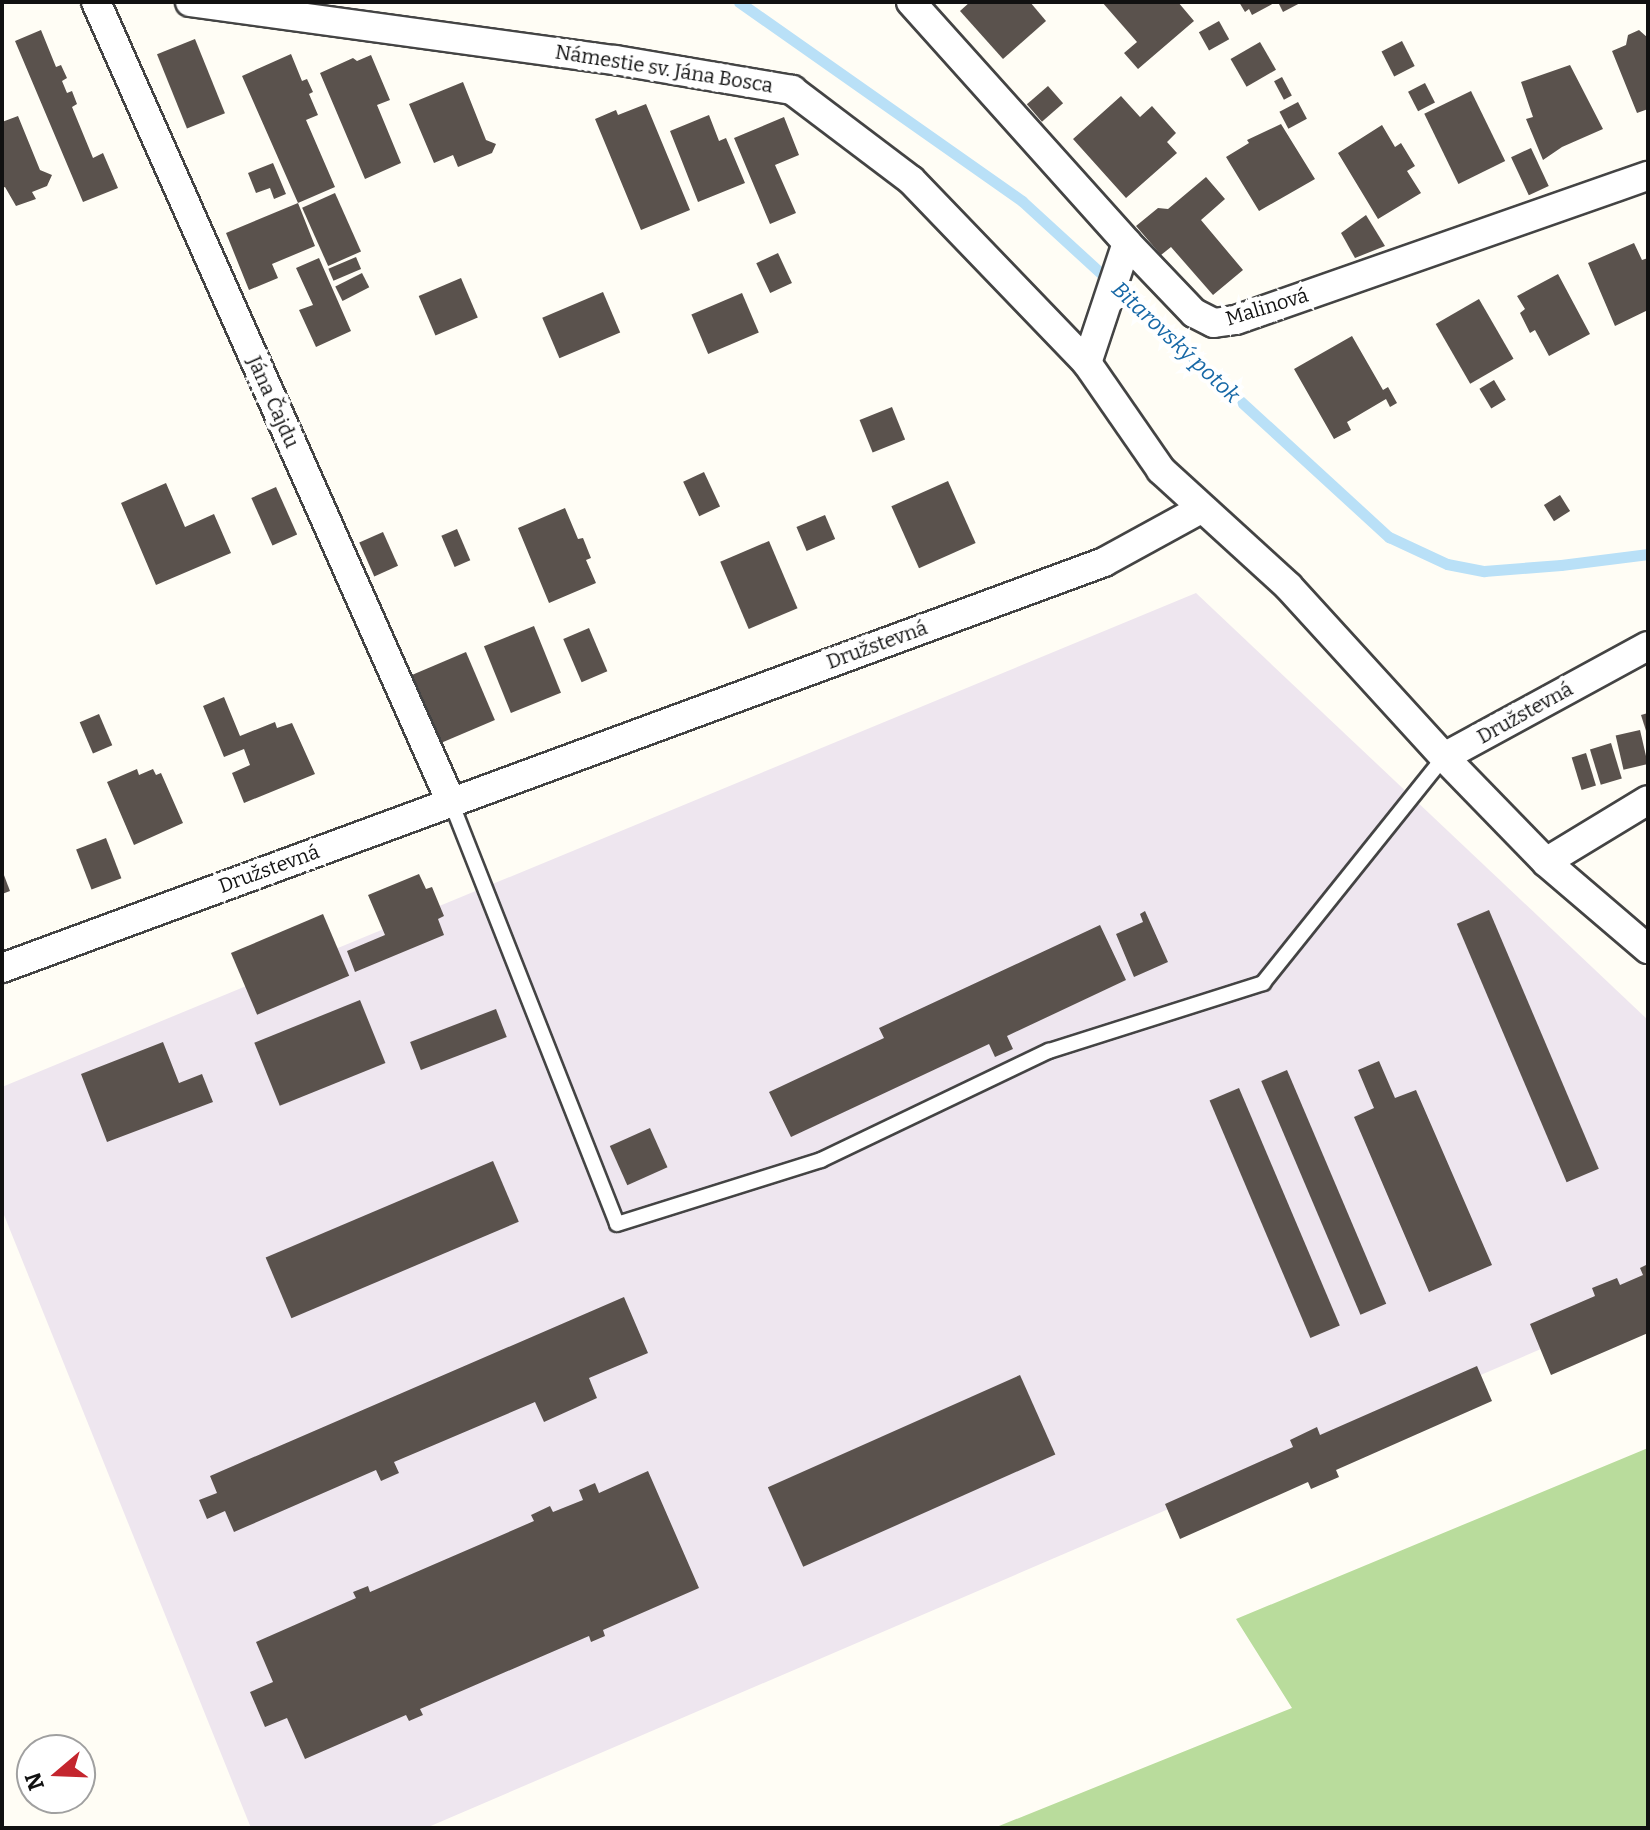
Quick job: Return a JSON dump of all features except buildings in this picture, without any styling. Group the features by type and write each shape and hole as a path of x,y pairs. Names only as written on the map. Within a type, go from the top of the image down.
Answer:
{"street":[{"name":"Jána Čajdu","path":"96,2 451,802"},
{"name":"Námestie sv. Jána Bosca","path":"190,2 601,58 792,90 911,180 1091,351 1161,470 1201,509"},
{"name":"Malinová","path":"911,2 1127,243 1194,313 1214,323 1236,320 1648,176"},
{"path":"1091,351 1127,243"},
{"name":"Družstevná","path":"2,968 1104,562 1201,509"},
{"path":"1201,509 1288,586 1444,757 1546,862 1648,949"},
{"name":"Družstevná","path":"1444,757 1648,646"},
{"path":"1546,862 1648,800"}],"lane":[{"path":"451,802 617,1224 821,1160 1049,1051 1263,983 1444,757"}],"shaded area":[{"path":"1196,593 1648,1020 1648,1303 426,1828 251,1828 2,1210 2,1087"}],"green space":[{"path":"1648,1448 1648,1828 994,1828 1292,1708 1236,1619"}],"waterway":[{"name":"Bitarovský potok","path":"739,2 1022,201 1389,537 1447,564 1484,571 1648,554"}]}
